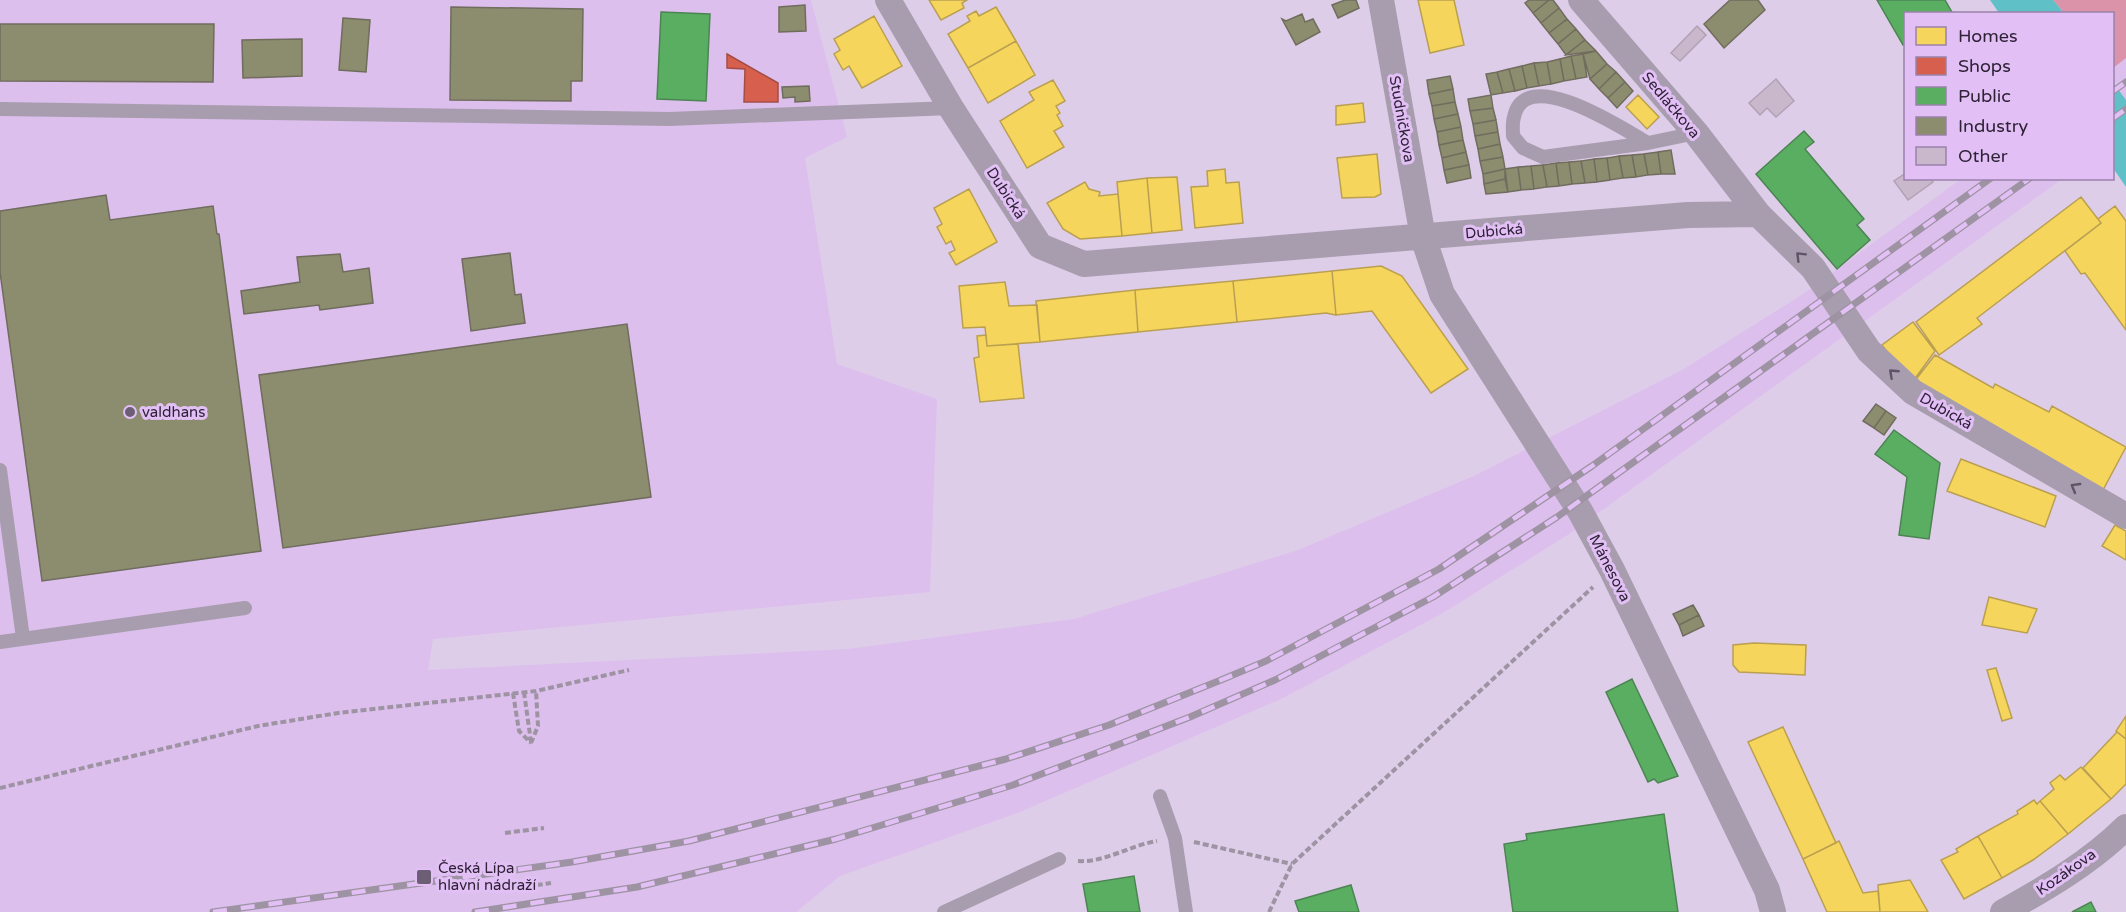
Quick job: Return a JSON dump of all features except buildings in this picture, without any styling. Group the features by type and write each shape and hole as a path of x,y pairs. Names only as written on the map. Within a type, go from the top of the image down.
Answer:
{"street":[{"name":"Dubická","path":"888,0 951,108 1040,246 1084,264 1688,215 1758,214 1813,268 1869,351 1913,392 2126,516"},
{"name":"Studničkova","path":"1381,0 1423,237"},
{"name":"Sedláčkova","path":"1581,0 1696,133 1758,214"},
{"name":"Mánesova","path":"1423,237 1442,294 1580,511 1612,570 1767,890 1773,912"},
{"name":"Kozákova","path":"2003,912 2045,889 2114,839 2126,827"}],"lane":[{"path":"1648,143 1581,106 1558,97 1538,97 1523,102 1514,115 1513,136 1523,148 1543,156 1648,143 1696,133"},
{"path":"0,109 669,119 951,108"},
{"path":"0,470 23,638"},
{"path":"0,642 245,608"},
{"path":"1160,796 1175,838 1186,912"},
{"path":"944,912 1059,859"}],"path":[{"path":"1269,912 1292,864 1612,570"},
{"path":"0,788 258,726 338,713 536,691 629,670"},
{"path":"531,743 537,726 536,691"},
{"path":"524,692 531,743"},
{"path":"513,693 519,730 531,743"},
{"path":"505,833 544,828"},
{"path":"1059,859 1089,862 1142,843 1175,838 1292,864"},
{"path":"510,889 552,883"}],"shaded area":[{"path":"0,0 811,0 847,137 805,158 837,364 937,399 930,592 433,639 428,670 848,649 1074,619 1298,550 1476,475 1682,370 1803,294 1960,180 2061,180 1569,534 1443,613 1283,698 1020,812 840,876 796,912 0,912"},
{"path":"1990,0 2053,0 2063,12 1998,12"},
{"path":"2053,0 2126,0 2126,58 2114,67 2114,12 2063,12"},
{"path":"2126,58 2126,132 2114,141 2114,67"},
{"path":"2114,84 2126,100 2126,187 2114,169"}],"railway":[{"path":"2114,91 2126,82"},
{"path":"2114,118 2126,109"},
{"path":"213,912 572,862 689,841 1006,759 1109,725 1221,680 1266,661 1439,569 1592,466 1988,180"},
{"path":"475,912 637,887 836,839 1013,785 1190,717 1275,680 1433,597 1557,517 2027,180"}],"place":[{"name":"valdhans","path":"130,412"},
{"name":"Česká Lípa hlavní nádraží","path":"424,877"}]}
